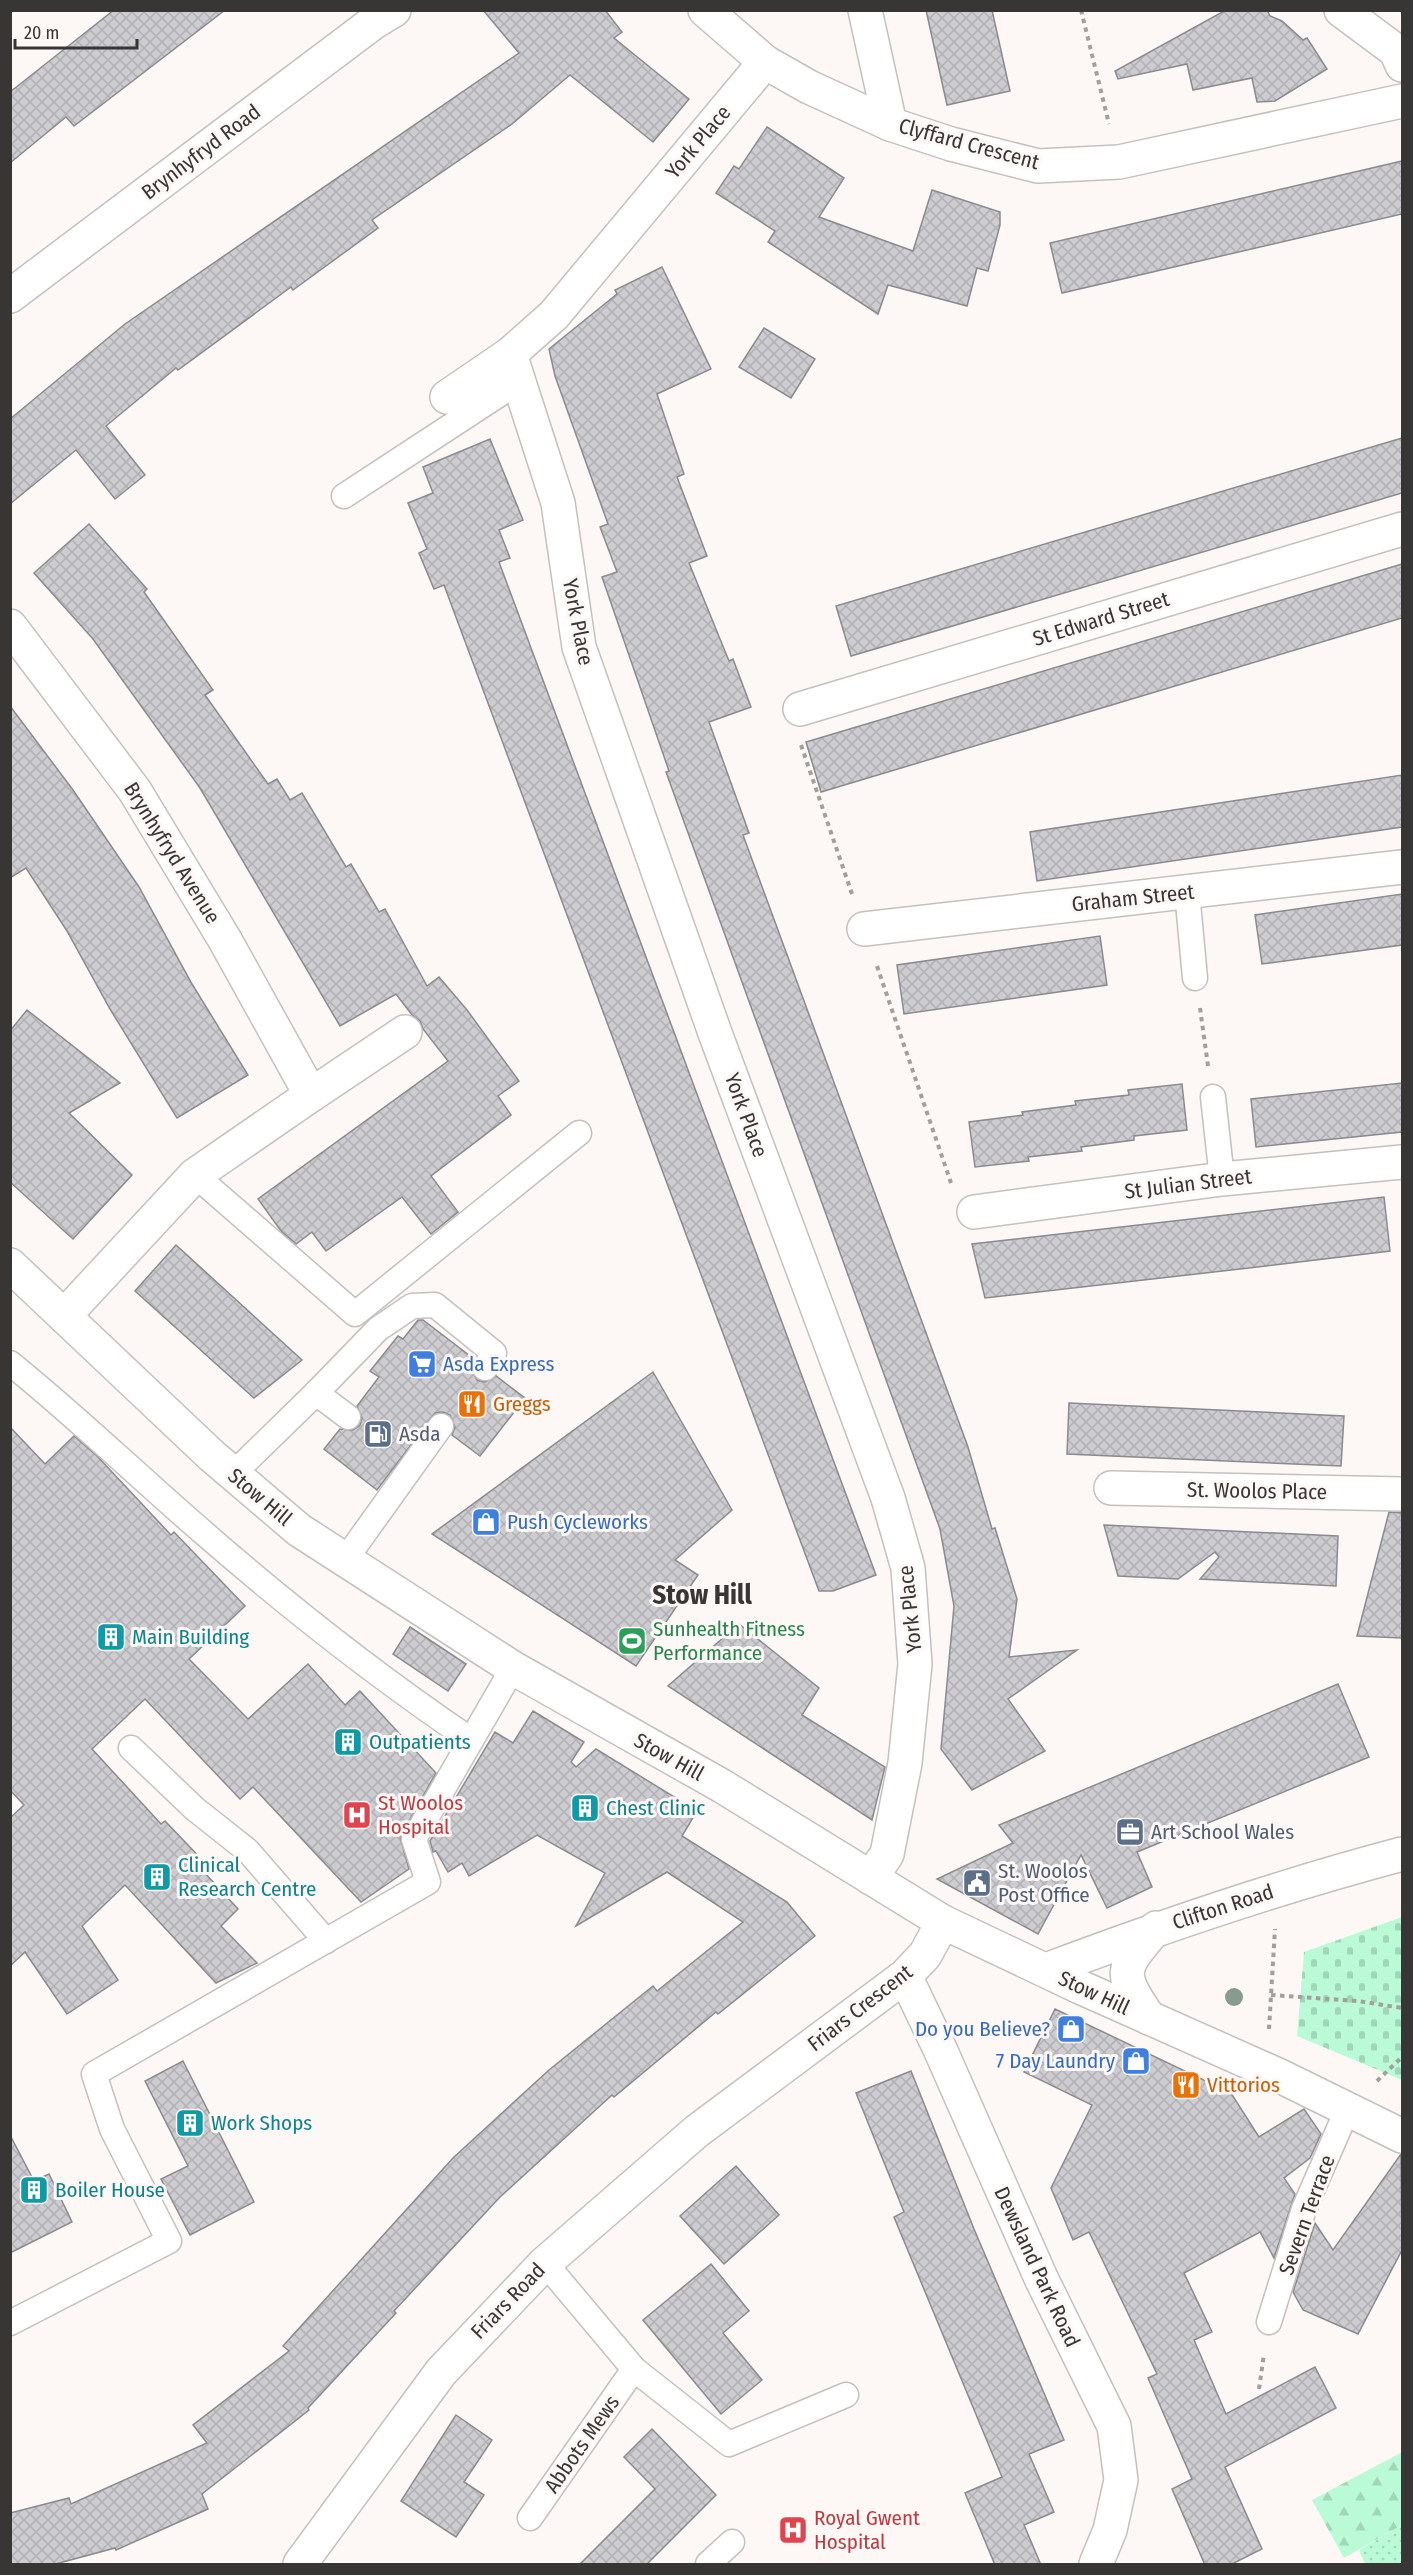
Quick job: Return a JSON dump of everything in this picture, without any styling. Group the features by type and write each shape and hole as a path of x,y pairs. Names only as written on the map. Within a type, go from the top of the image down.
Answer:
{"street":[{"name":"Brynhyfryd Road","path":"10,296 374,22 394,10"},
{"name":"Clyffard Crescent","path":"705,10 765,62 809,87 890,124 951,144 1038,166 1119,162 1402,101"},
{"path":"865,10 890,124"},
{"path":"1341,10 1396,51 1402,65"},
{"name":"York Place","path":"447,397 514,368 563,304 765,62"},
{"name":"York Place","path":"514,368 558,502 579,647 715,1033 888,1498 908,1568 915,1664 905,1763 887,1854 871,1878"},
{"name":"St Edward Street","path":"800,709 1402,529"},
{"name":"Brynhyfryd Avenue","path":"10,626 135,791 225,940 311,1095"},
{"name":"Graham Street","path":"864,929 1402,867"},
{"path":"64,1316 195,1175 405,1032"},
{"name":"St Julian Street","path":"974,1212 1222,1179 1402,1162"},
{"name":"Stow Hill","path":"10,1264 233,1474 299,1530 513,1668 722,1786 943,1922 1348,2108 1402,2136"},
{"name":"St. Woolos Place","path":"1111,1488 1402,1494"},
{"name":"Clifton Road","path":"1046,1970 1156,1928 1278,1889 1402,1854"},
{"name":"Friars Crescent","path":"763,2082 905,1976 925,1955 943,1922"},
{"path":"1149,2018 1129,1989 1127,1970 1135,1953 1156,1928"},
{"name":"Dewsland Park Road","path":"905,1976 940,2049 1036,2268 1114,2426 1121,2480 1110,2530 1096,2565"},
{"name":"Friars Road","path":"300,2565 441,2372 544,2262 697,2132 763,2082"}],"lane":[{"path":"344,496 514,368"},
{"path":"1186,892 1195,978"},
{"path":"1213,1096 1222,1179"},
{"path":"195,1175 355,1314 579,1132"},
{"path":"233,1474 378,1329 412,1306 435,1305 494,1353 485,1368"},
{"path":"10,1363 305,1619 413,1700 471,1740"},
{"path":"316,1393 348,1417"},
{"path":"345,1560 409,1460 441,1426"},
{"path":"10,2323 169,2241 112,2129 94,2074 428,1882 414,1839 513,1668"},
{"path":"131,1748 195,1809 248,1851 326,1941"},
{"name":"Severn Terrace","path":"1269,2322 1304,2208 1348,2108"},
{"path":"544,2262 634,2369 729,2444 846,2395"},
{"name":"Abbots Mews","path":"530,2518 634,2369"},
{"path":"708,2565 732,2542"}],"path":[{"path":"1082,10 1119,162"},
{"path":"1195,978 1213,1096"},
{"path":"1267,2071 1278,1889"},
{"path":"1271,1995 1318,1997 1401,2006"},
{"path":"1387,2072 1402,2057"}],"green space":[{"path":"1402,1917 1402,2080 1297,2036 1304,1952"},
{"path":"1402,2452 1402,2525 1344,2558 1312,2500"},
{"path":"1402,2525 1402,2564 1365,2564 1359,2550"}],"building":[{"path":"114,10 225,10 74,126 66,117 10,163 10,92"},
{"path":"483,10 605,10 622,32 614,38 689,99 653,142 570,75 512,124 372,220 378,228 293,290 291,287 178,370 176,368 106,426 145,475 115,499 76,450 10,504 10,419 125,324 519,53"},
{"path":"926,10 992,10 1010,91 947,105"},
{"path":"1226,10 1267,10 1270,16 1282,21 1303,40 1307,38 1327,69 1275,101 1257,102 1252,78 1193,90 1187,64 1118,79 1115,71"},
{"path":"767,127 844,178 819,217 913,251 932,190 1000,212 1000,225 988,271 977,268 967,306 888,285 878,314 768,242 775,231 716,193 734,166 739,169"},
{"path":"1402,161 1402,214 1062,293 1050,243"},
{"path":"662,267 711,369 657,394 684,474 677,477 707,556 689,563 729,661 733,659 751,707 709,722 749,833 743,835 968,1447 992,1529 995,1528 1017,1599 1009,1657 1077,1650 1008,1699 1045,1751 972,1790 941,1749 954,1606 940,1529 666,772 669,771 602,577 617,572 600,527 608,524 555,376 549,349 617,294 615,290"},
{"path":"764,328 815,359 791,398 739,367"},
{"path":"1402,438 1402,493 851,656 836,606"},
{"path":"490,439 523,520 499,530 510,558 499,562 876,1575 833,1591 819,1591 444,585 434,589 419,553 427,549 408,503 433,493 423,467"},
{"path":"89,524 147,589 144,592 213,690 205,695 268,784 277,779 290,800 302,793 346,867 351,864 379,912 385,909 427,986 439,977 467,1010 519,1081 498,1096 511,1115 431,1176 458,1212 431,1234 402,1197 326,1251 312,1232 296,1244 281,1231 258,1199 448,1061 423,1029 420,1021 412,1015 396,994 340,1026 200,788 93,639 34,573"},
{"path":"1402,564 1402,618 821,792 806,742"},
{"path":"10,706 73,790 139,887 192,984 248,1075 177,1118 110,1009 67,931 26,868 10,878"},
{"path":"1402,775 1402,827 1037,881 1030,832"},
{"path":"1402,894 1402,945 1262,964 1255,915"},
{"path":"1100,936 1107,985 904,1014 897,965"},
{"path":"27,1010 120,1083 69,1113 132,1175 73,1239 10,1182 10,1031"},
{"path":"1402,1083 1402,1132 1256,1147 1251,1099"},
{"path":"1182,1084 1187,1130 1134,1136 1134,1140 1081,1147 1082,1151 1028,1157 1029,1161 975,1167 969,1122 1076,1105 1075,1101 1129,1095 1128,1090"},
{"path":"1384,1197 1390,1251 1249,1268 985,1298 972,1244"},
{"path":"176,1245 302,1360 254,1398 135,1291"},
{"path":"418,1320 423,1320 474,1359 471,1368 477,1380 485,1382 496,1376 525,1398 480,1456 452,1435 455,1427 450,1415 443,1412 435,1413 377,1490 324,1449 340,1429 353,1430 360,1425 362,1418 357,1406 379,1377 370,1371 398,1336 403,1339"},
{"path":"653,1372 732,1510 675,1560 698,1575 636,1666 432,1534"},
{"path":"1069,1403 1344,1416 1341,1466 1067,1454"},
{"path":"10,1427 45,1464 74,1436 97,1456 171,1535 174,1532 245,1606 189,1659 248,1719 308,1664 345,1705 360,1691 436,1773 400,1837 409,1869 361,1902 253,1787 240,1799 145,1699 92,1749 161,1824 165,1821 208,1866 203,1871 238,1909 221,1926 257,1963 216,1983 125,1885 82,1926 118,1980 67,2014 25,1952 10,1966 10,1818 24,1805 10,1790"},
{"path":"1389,1512 1402,1513 1402,1638 1357,1636"},
{"path":"1104,1525 1338,1536 1336,1586 1200,1579 1219,1557 1215,1552 1178,1579 1118,1576"},
{"path":"739,1624 819,1688 802,1715 885,1767 872,1820 668,1686"},
{"path":"410,1627 466,1664 448,1691 393,1654"},
{"path":"1338,1684 1369,1757 1137,1852 1152,1887 1107,1908 1081,1855 1038,1934 937,1879 1013,1843 999,1825"},
{"path":"533,1711 584,1742 571,1762 576,1767 596,1749 697,1811 682,1836 787,1902 815,1936 718,2014 716,2012 614,2097 612,2095 500,2197 394,2311 396,2313 308,2408 309,2410 202,2494 208,2509 116,2550 115,2548 52,2565 10,2565 10,2513 69,2498 71,2504 207,2443 193,2425 289,2351 283,2346 453,2158 549,2070 653,1986 657,1991 743,1922 667,1872 576,1926 605,1873 537,1835 469,1876 462,1863 448,1872 436,1851 433,1852 430,1841 495,1732 513,1743"},
{"path":"1055,2009 1231,2093 1259,2137 1304,2109 1321,2134 1310,2158 1284,2178 1295,2194 1274,2258 1260,2232 1184,2273 1212,2332 1194,2340 1226,2414 1315,2367 1336,2408 1225,2467 1262,2549 1230,2565 1205,2565 1172,2489 1192,2479 1148,2378 1157,2374 1089,2232 1073,2240 1051,2188 1092,2105 1024,2072"},
{"name":"Work Shops","path":"183,2061 254,2202 190,2235 161,2179 188,2166 145,2081"},
{"path":"911,2071 974,2229 1064,2440 1029,2454 1054,2512 1024,2525 1041,2565 995,2565 965,2493 1002,2477 894,2217 904,2212 856,2093"},
{"name":"Boiler House","path":"10,2135 34,2181 49,2174 72,2222 10,2253"},
{"path":"1401,2154 1402,2250 1358,2334 1303,2310 1293,2292 1315,2223 1333,2250"},
{"path":"736,2166 779,2215 724,2264 680,2216"},
{"path":"711,2264 749,2311 723,2333 762,2380 721,2414 643,2320"},
{"path":"456,2415 492,2440 464,2482 484,2495 456,2537 401,2501"},
{"path":"652,2429 716,2495 646,2565 579,2565 655,2489 624,2457"}],"place":[{"name":"Asda Express","path":"422,1364"},
{"name":"Greggs","path":"472,1404"},
{"name":"Asda","path":"378,1434"},
{"name":"Push Cycleworks","path":"486,1522"},
{"name":"Main Building","path":"111,1637"},
{"name":"Sunhealth Fitness Performance","path":"632,1641"},
{"name":"Outpatients","path":"348,1742"},
{"name":"Chest Clinic","path":"585,1808"},
{"name":"St Woolos Hospital","path":"357,1815"},
{"name":"Art School Wales","path":"1130,1832"},
{"name":"Clinical Research Centre","path":"157,1877"},
{"name":"St. Woolos Post Office","path":"977,1883"},
{"name":"Do you Believe?","path":"1071,2029"},
{"name":"7 Day Laundry","path":"1136,2061"},
{"name":"Vittorios","path":"1186,2085"},
{"name":"Work Shops","path":"190,2123"},
{"name":"Boiler House","path":"34,2190"},
{"name":"Royal Gwent Hospital","path":"793,2530"}],"district":[{"name":"Stow Hill","path":"702,1595"}]}
